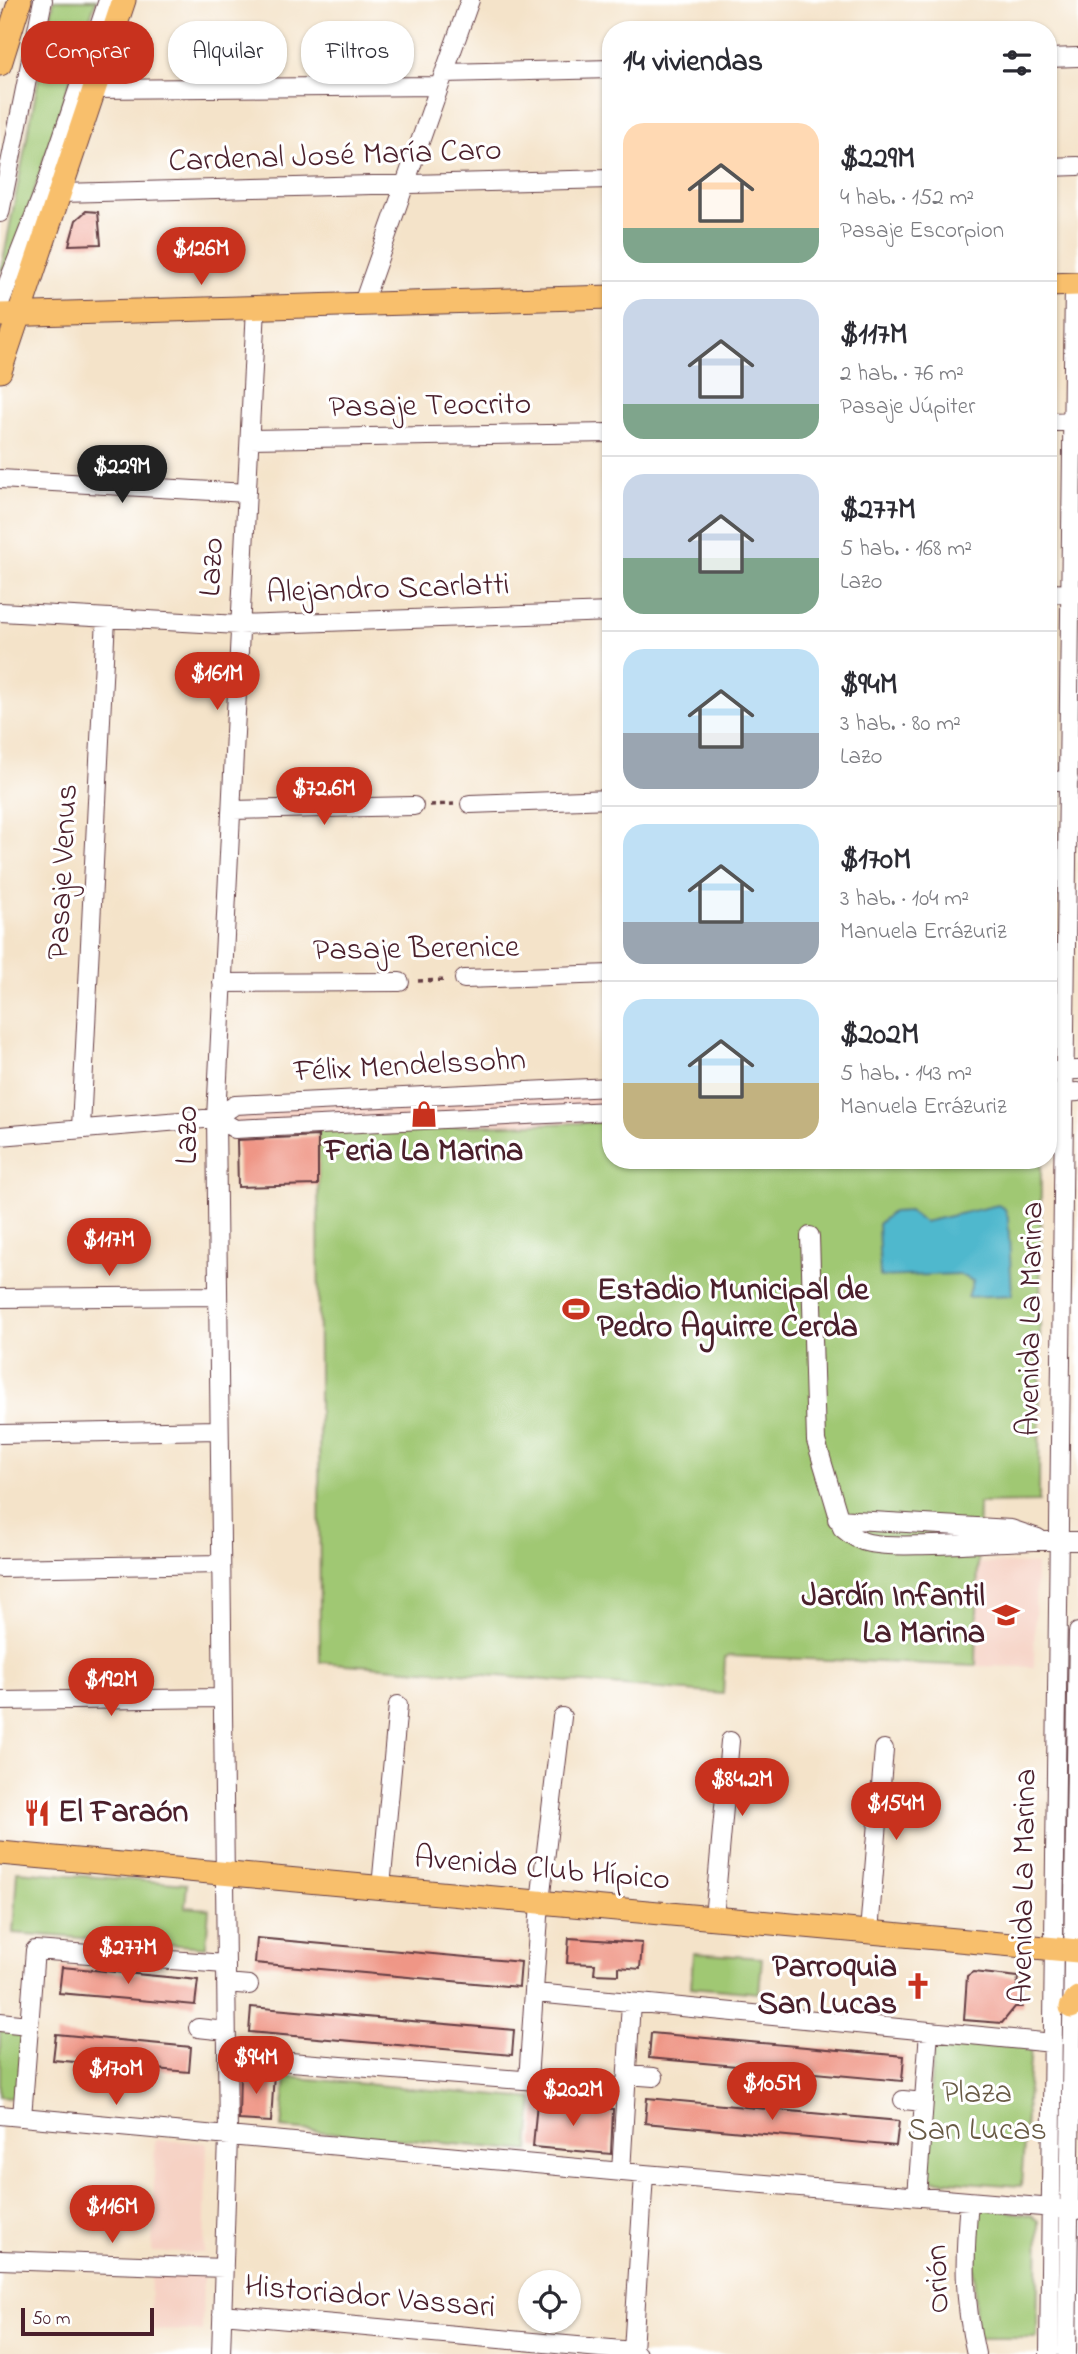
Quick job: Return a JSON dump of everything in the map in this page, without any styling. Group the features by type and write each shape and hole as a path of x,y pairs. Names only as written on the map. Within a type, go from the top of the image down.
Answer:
{"main road":[{"path":"0,64 20,0"},
{"path":"0,371 6,311 61,193 124,0"},
{"path":"1057,285 1076,284"},
{"path":"6,311 602,297"},
{"name":"Avenida Club Hípico","path":"0,1853 1068,1950"}],"street":[{"path":"0,213 43,0"},
{"path":"6,311 108,0"},
{"path":"363,303 470,0"},
{"path":"1057,58 1078,57"},
{"path":"94,89 442,79 602,70"},
{"path":"1057,167 1078,166"},
{"name":"Cardenal José María Caro","path":"61,193 602,179"},
{"name":"Avenida La Marina","path":"1066,2354 1066,2209 1075,2003 1068,1950 1056,1782 1058,1659 1050,1540 1069,1441 1064,1071 1057,963 1073,881 1069,780 1075,593 1076,284"},
{"name":"Lazo","path":"221,2354 228,2137 216,1118 256,307"},
{"path":"1057,422 1076,421"},
{"name":"Pasaje Teocrito","path":"250,439 602,433"},
{"path":"0,478 247,493"},
{"path":"1057,593 1075,593"},
{"name":"Alejandro Scarlatti","path":"0,612 239,625 602,612"},
{"name":"Pasaje Venus","path":"81,1128 106,618"},
{"path":"1057,781 1069,780"},
{"path":"470,804 602,799"},
{"path":"233,810 414,806"},
{"name":"Pasaje Berenice","path":"464,979 602,974"},
{"name":"Pasaje Berenice","path":"222,983 400,982"},
{"name":"Félix Mendelssohn","path":"0,1136 216,1118 235,1105 602,1087"},
{"name":"Félix Mendelssohn","path":"216,1118 235,1129 602,1111"},
{"path":"810,1236 816,1441 837,1519 851,1536 867,1543 1012,1544 1050,1540 1078,1541"},
{"path":"0,1298 218,1296"},
{"path":"0,1434 219,1430"},
{"path":"837,1519 1011,1529 1050,1540"},
{"path":"0,1568 221,1563"},
{"name":"Avenida La Marina","path":"1049,2354 1066,2209 1053,2043 1068,1950 1078,1632"},
{"path":"1058,1659 1077,1659"},
{"path":"0,1701 222,1698"},
{"path":"381,1887 398,1705"},
{"path":"528,2080 536,1993 540,1902 562,1717"},
{"path":"714,1918 730,1741"},
{"path":"870,1932 884,1749"},
{"path":"1056,1782 1075,1783"},
{"path":"22,2117 35,1950 225,1964"},
{"path":"226,1983 249,1986"},
{"path":"536,1993 1053,2043"},
{"path":"621,2172 631,2002"},
{"path":"0,2022 28,2025"},
{"path":"198,2028 226,2031"},
{"path":"917,2197 929,2031"},
{"path":"227,2057 528,2080 626,2082 654,2077"},
{"path":"902,2100 924,2102"},
{"path":"0,2115 621,2172 1066,2209"},
{"path":"635,2352 644,2174"},
{"name":"Orión","path":"969,2201 965,2238 965,2302 976,2354"},
{"name":"Historiador Vassari","path":"0,2260 224,2268"},
{"name":"Historiador Vassari","path":"222,2314 635,2352"}],"path":[{"path":"414,806 470,804"},
{"name":"Pasaje Berenice","path":"400,982 464,979"}],"shaded area":[{"name":"Feria La Marina","path":"602,1092 602,1121 235,1134 237,1107"},
{"name":"Jardín Infantil La Marina","path":"977,1563 1036,1564 1034,1667 976,1666"},
{"path":"155,2140 207,2143 204,2253 152,2252"},
{"path":"151,2274 203,2276 202,2331 150,2330"}],"green space":[{"path":"54,0 96,0 89,21 50,21"},
{"path":"38,84 69,84 9,269 1,271"},
{"name":"Estadio Municipal de Pedro Aguirre Cerda","path":"602,1122 602,1169 1041,1169 1039,1502 979,1503 976,1666 728,1656 725,1658 723,1694 320,1662 318,1130"},
{"path":"17,1871 187,1884 185,1907 209,1909 206,1947 13,1933"},
{"path":"693,1953 762,1958 759,1993 691,1987"},
{"path":"0,2030 23,2031 19,2098 0,2096"},
{"name":"Plaza San Lucas","path":"934,2039 1031,2046 1021,2186 923,2179"},
{"path":"286,2077 533,2099 529,2151 281,2128"},
{"path":"972,2206 1031,2215 1039,2221 1037,2338 976,2338"}],"water":[{"path":"998,1205 1005,1209 1008,1218 1012,1295 968,1297 973,1281 958,1274 880,1277 878,1224 892,1212 909,1211 924,1222"}],"building":[{"path":"86,211 98,212 101,244 69,245 76,220"},
{"path":"318,1136 318,1185 238,1187 237,1140"},
{"path":"257,1938 521,1962 519,1987 255,1963"},
{"path":"569,1938 642,1943 640,1969 619,1967 619,1975 594,1974 595,1964 567,1963"},
{"path":"62,1967 198,1980 195,2005 59,1993"},
{"path":"973,1972 1018,1977 1017,1987 1024,1988 1022,2007 1015,2007 1002,2023 964,2020 967,1976"},
{"path":"251,2007 514,2030 512,2055 249,2032"},
{"path":"651,2033 904,2056 902,2081 649,2058"},
{"path":"56,2034 191,2047 189,2072 53,2060"},
{"path":"240,2071 274,2073 271,2122 239,2120"},
{"path":"647,2098 899,2121 896,2146 645,2123"},
{"path":"537,2102 613,2109 611,2154 533,2147"}],"place":[{"name":"Feria La Marina","path":"424,1114"},
{"name":"Estadio Municipal de Pedro Aguirre Cerda","path":"576,1309"},
{"name":"Jardín Infantil La Marina","path":"1006,1615"},
{"name":"El Faraón","path":"37,1813"},
{"name":"Parroquia San Lucas","path":"918,1986"}]}
